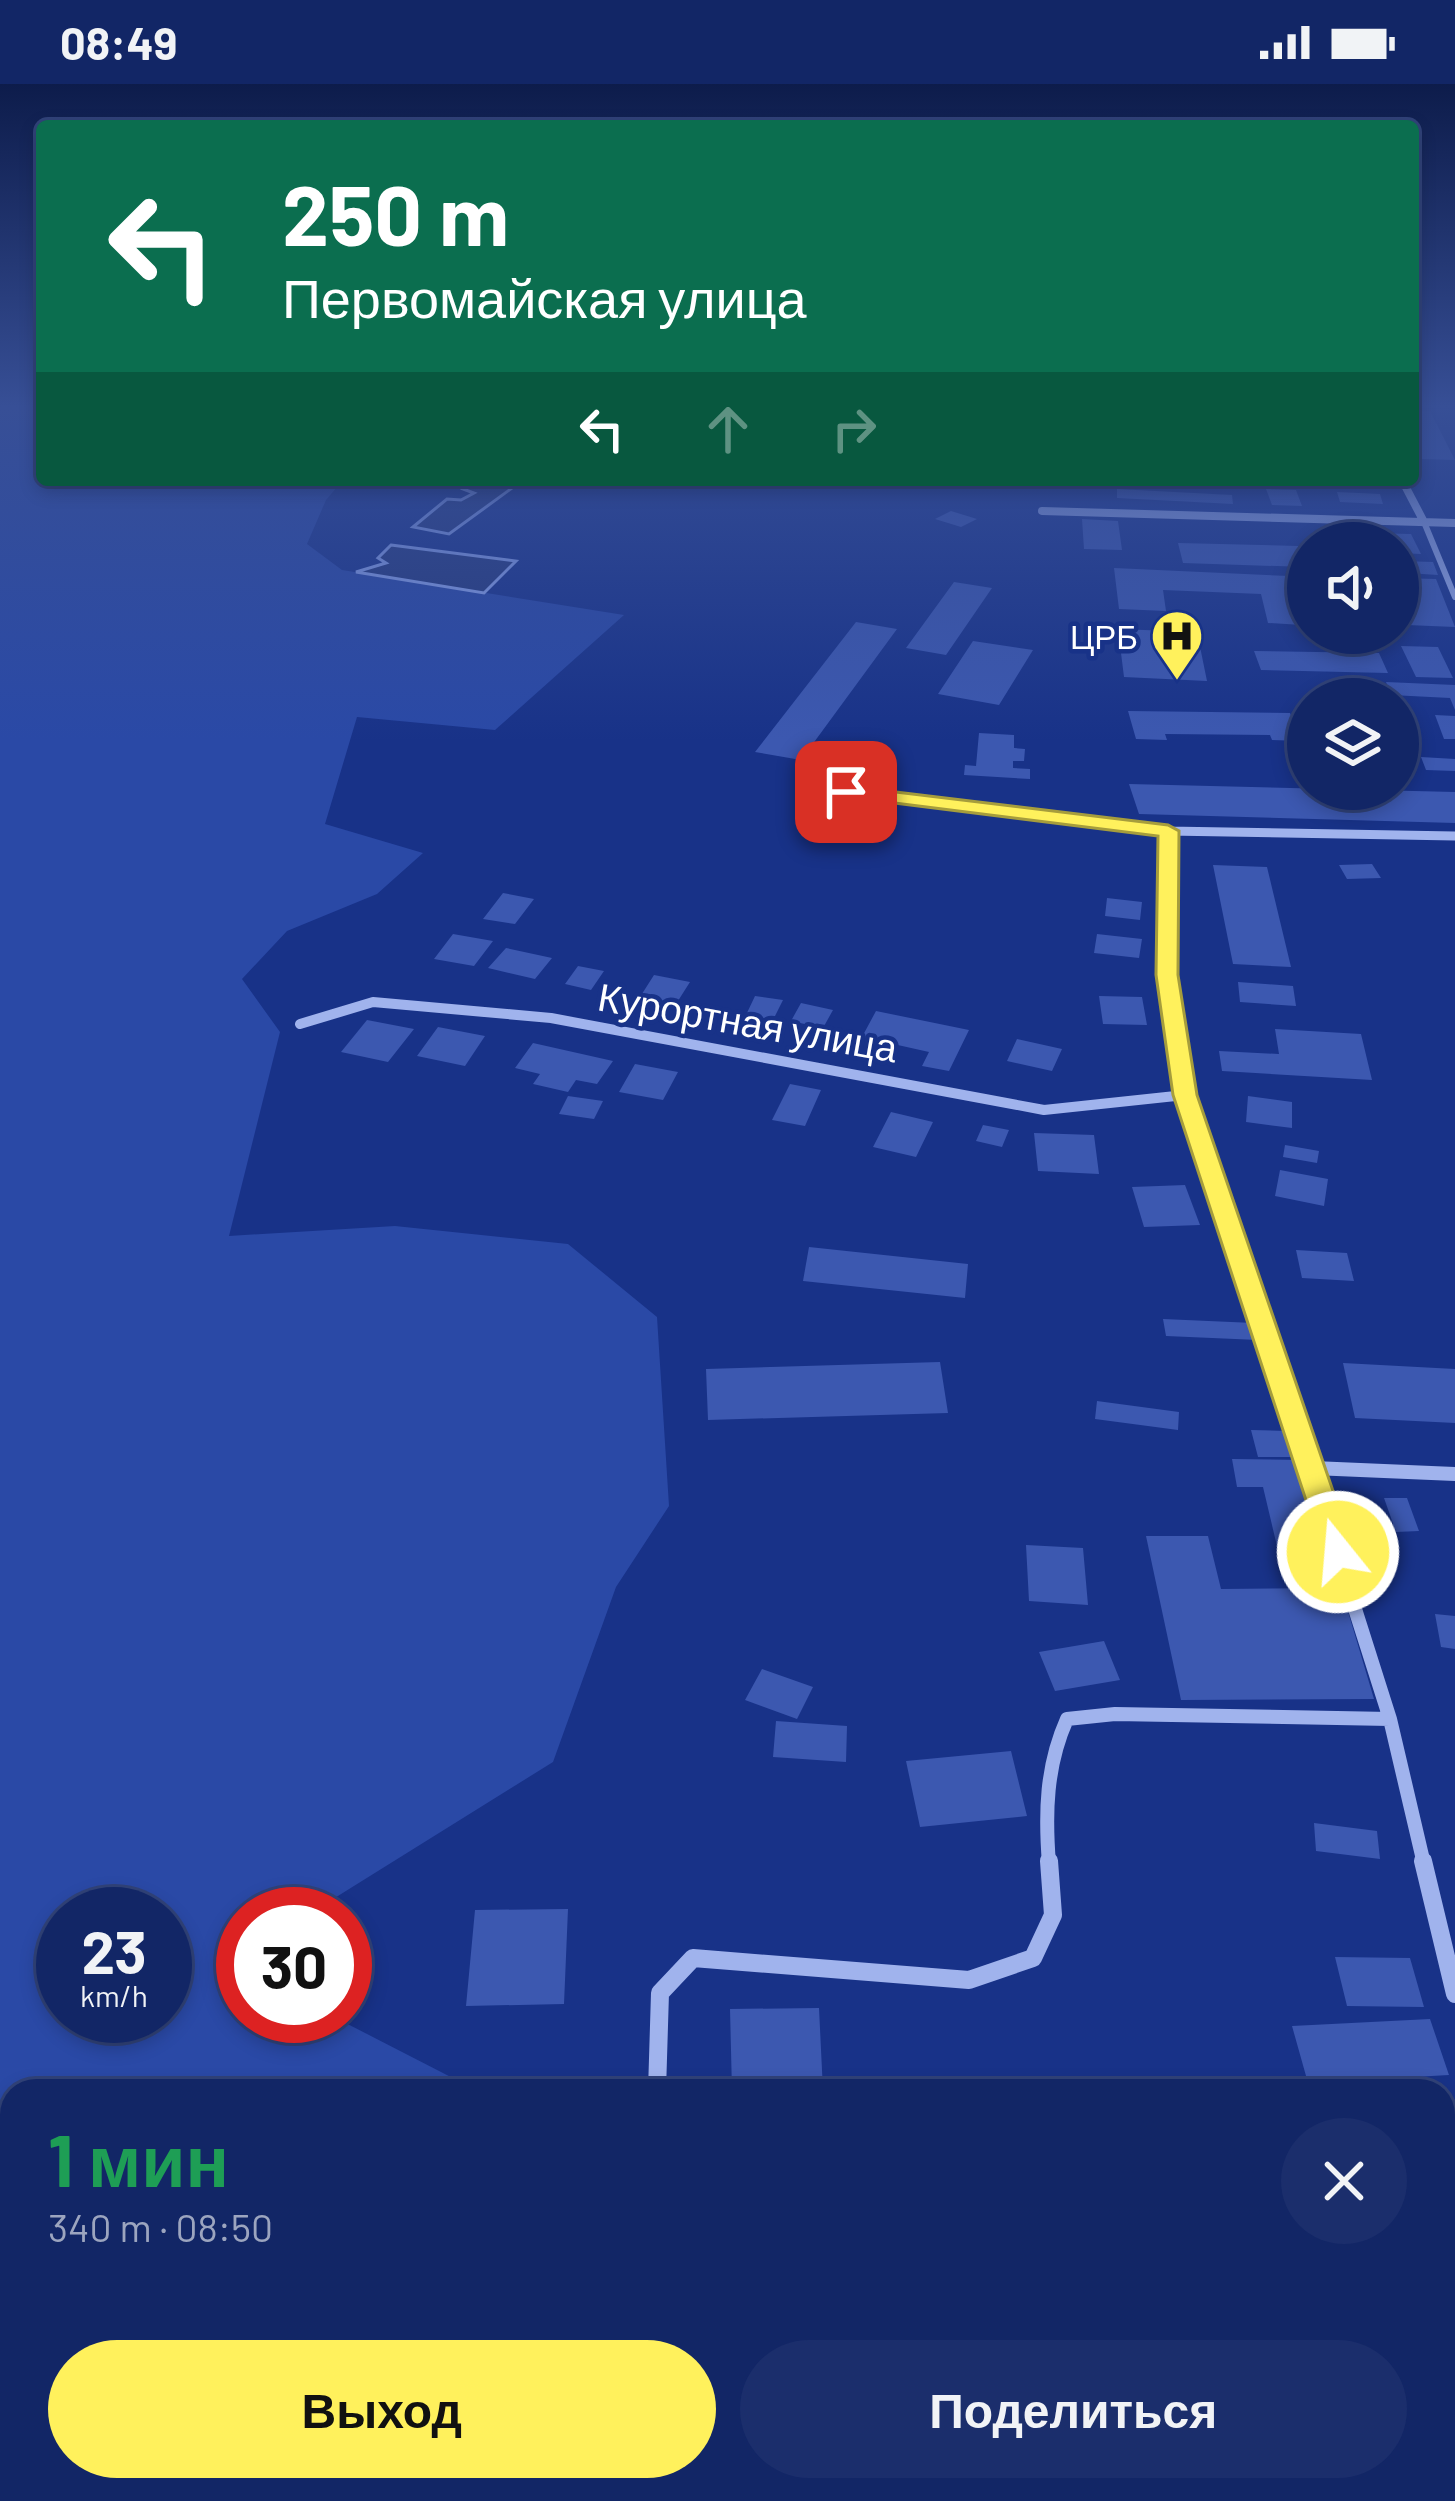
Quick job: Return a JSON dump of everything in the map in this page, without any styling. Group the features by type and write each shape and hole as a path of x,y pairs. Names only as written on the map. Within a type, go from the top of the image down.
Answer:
{"street":[{"path":"1208,516 1455,523"},
{"path":"1421,516 1455,597"},
{"path":"846,792 1168,831 1455,836"},
{"path":"1168,831 1167,975 1185,1095 1313,1468 1390,1719 1455,1994"},
{"name":"Курортная улица","path":"300,1024 374,1002 551,1018 1044,1110 1185,1095"},
{"path":"1313,1468 1455,1474"},
{"path":"657,2079 660,1994 693,1958 968,1980 1033,1958 1053,1915 1045,1816 1053,1751 1067,1719 1115,1714 1390,1719"}],"shaded area":[{"path":"0,516 319,516 307,544 342,570 624,615 495,730 357,717 325,824 423,853 377,894 287,931 242,979 280,1032 229,1236 395,1226 568,1244 657,1317 669,1506 616,1587 553,1762 352,1887 216,1887 216,2043 372,2043 372,2037 455,2079 0,2079"},
{"path":"427,516 474,516 449,534 413,527"},
{"path":"391,545 516,561 484,593 356,572 386,563 378,558"}],"building":[{"path":"967,516 977,519 961,527 935,519"},
{"path":"1082,519 1118,521 1122,550 1084,549"},
{"path":"1178,543 1287,546 1287,566 1183,563"},
{"path":"1419,562 1433,562 1438,575 1419,574"},
{"path":"1114,568 1287,576 1287,624 1268,623 1261,594 1163,590 1166,611 1119,609"},
{"path":"1419,579 1436,579 1455,627 1419,626"},
{"path":"954,582 992,588 946,655 906,648"},
{"path":"856,622 897,629 801,760 755,752"},
{"path":"1118,629 1197,632 1207,681 1124,677"},
{"path":"973,641 1033,650 999,705 938,694"},
{"path":"1419,646 1438,647 1453,678 1416,677 1405,654 1419,654"},
{"path":"1254,651 1379,654 1388,673 1261,670"},
{"path":"1419,683 1455,685 1455,710 1450,698 1419,696"},
{"path":"1128,711 1287,713 1287,741 1272,740 1270,735 1165,734 1167,740 1136,739"},
{"path":"1435,715 1455,716 1455,739 1444,739"},
{"path":"979,733 1014,735 1014,748 1025,749 1024,761 1013,761 1013,768 1030,769 1030,779 964,775 965,765 976,766"},
{"path":"1421,757 1455,759 1455,771 1426,770"},
{"path":"1129,784 1287,788 1287,810 1419,810 1419,791 1455,792 1455,823 1139,814"},
{"path":"1372,864 1381,878 1347,879 1339,865"},
{"path":"1213,865 1267,867 1291,967 1233,964"},
{"path":"503,893 534,899 515,924 483,919"},
{"path":"1107,898 1142,902 1140,920 1105,916"},
{"path":"453,934 493,941 474,966 434,959"},
{"path":"1097,934 1142,939 1139,958 1094,953"},
{"path":"506,948 552,958 535,979 488,968"},
{"path":"578,966 604,971 591,990 565,984"},
{"path":"654,975 690,982 676,1004 640,997"},
{"path":"1238,982 1293,986 1296,1006 1240,1002"},
{"path":"755,996 783,1000 773,1020 746,1015"},
{"path":"1099,996 1142,997 1147,1025 1103,1024"},
{"path":"801,1003 833,1010 823,1028 791,1021"},
{"path":"876,1011 969,1030 949,1071 922,1066 929,1052 862,1037"},
{"path":"367,1020 414,1029 388,1062 341,1052"},
{"path":"438,1027 485,1036 465,1066 417,1056"},
{"path":"1275,1029 1361,1034 1372,1080 1222,1071 1219,1051 1279,1054"},
{"path":"1017,1039 1062,1049 1052,1071 1007,1061"},
{"path":"533,1043 613,1061 597,1084 576,1080 568,1092 533,1084 540,1074 515,1068"},
{"path":"635,1064 678,1072 663,1100 619,1092"},
{"path":"790,1084 821,1090 805,1126 772,1120"},
{"path":"568,1096 603,1101 594,1119 559,1114"},
{"path":"1248,1096 1292,1102 1292,1128 1246,1122"},
{"path":"891,1112 933,1122 916,1157 873,1147"},
{"path":"983,1125 1009,1130 1002,1147 976,1141"},
{"path":"1034,1133 1094,1135 1099,1174 1038,1171"},
{"path":"1285,1145 1319,1151 1317,1163 1283,1157"},
{"path":"1280,1170 1328,1179 1324,1206 1275,1196"},
{"path":"1185,1185 1200,1225 1144,1227 1132,1187"},
{"path":"809,1247 968,1264 965,1298 803,1281"},
{"path":"1296,1250 1347,1253 1354,1281 1302,1278"},
{"path":"1163,1319 1254,1323 1258,1340 1166,1336"},
{"path":"940,1362 948,1413 708,1420 706,1369"},
{"path":"1343,1363 1455,1369 1455,1423 1355,1418"},
{"path":"1097,1401 1179,1412 1178,1430 1095,1419"},
{"path":"1251,1430 1287,1431 1295,1457 1258,1457"},
{"path":"1232,1459 1305,1460 1336,1581 1285,1580 1263,1487 1237,1487"},
{"path":"1384,1498 1407,1498 1419,1531 1396,1532"},
{"path":"1146,1536 1208,1536 1221,1589 1341,1588 1374,1699 1181,1700"},
{"path":"1026,1545 1083,1548 1088,1605 1029,1601"},
{"path":"1435,1614 1455,1616 1455,1649 1441,1647"},
{"path":"1104,1641 1120,1680 1055,1691 1039,1652"},
{"path":"762,1669 813,1687 797,1719 745,1700"},
{"path":"776,1721 847,1726 846,1762 773,1757"},
{"path":"1011,1751 1027,1816 920,1827 906,1761"},
{"path":"1314,1823 1377,1831 1380,1859 1316,1851"},
{"path":"568,1909 564,2004 466,2006 475,1910"},
{"path":"1335,1957 1410,1958 1424,2007 1347,2006"},
{"path":"819,2008 822,2079 732,2079 730,2009"},
{"path":"1430,2019 1449,2075 1307,2079 1292,2026"}],"place":[{"name":"ЦРБ","path":"1177,682"}],"route":[{"path":"846,792 1168,831 1167,975 1185,1095 1338,1552"}]}
